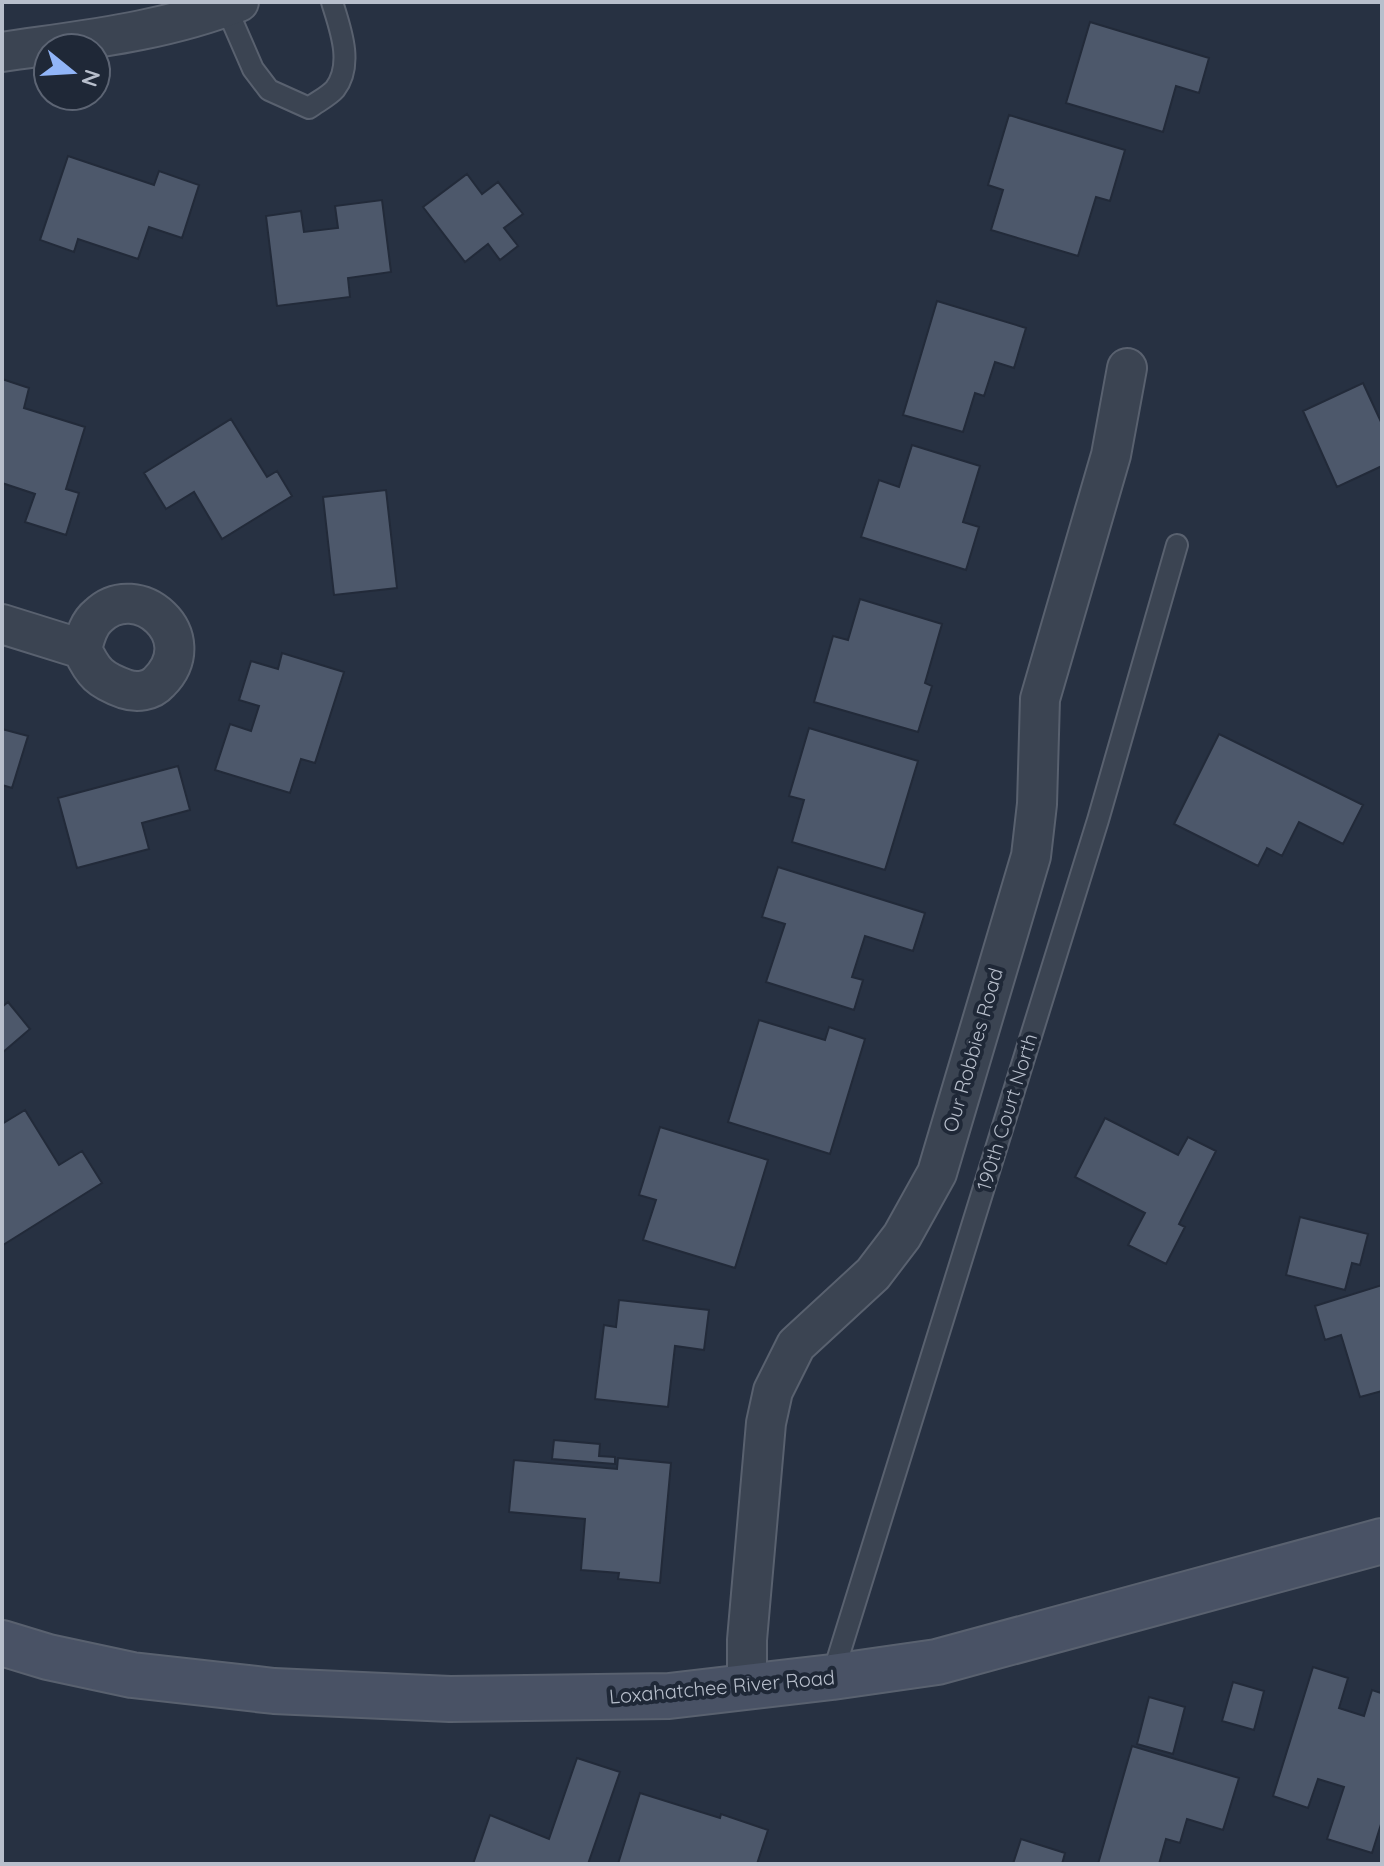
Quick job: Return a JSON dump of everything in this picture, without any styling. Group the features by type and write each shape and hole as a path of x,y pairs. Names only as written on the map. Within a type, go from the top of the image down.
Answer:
{"street":[{"path":"2,52 142,31 232,5"},
{"name":"Our Robbies Road","path":"747,1688 747,1640 766,1423 773,1391 796,1345 873,1274 902,1236 937,1173 1031,856 1037,804 1040,699 1111,455 1127,368"},
{"path":"2,624 82,649"},
{"name":"Loxahatchee River Road","path":"2,1643 48,1657 132,1675 274,1691 517,1700 669,1696 937,1662 1382,1541"}],"lane":[{"path":"232,5 253,69 269,90 309,108 335,88 346,61 332,2"},
{"name":"190th Court North","path":"832,1677 1098,820 1177,545"}],"building":[{"path":"1090,22 1209,58 1199,93 1176,86 1163,132 1066,103"},
{"path":"1009,115 1125,150 1110,201 1096,197 1078,256 991,230 1003,190 988,185"},
{"path":"68,156 154,185 159,171 199,185 182,238 149,227 138,259 78,239 74,252 40,240"},
{"path":"467,174 482,194 498,182 523,214 504,228 518,246 500,260 488,244 465,262 423,207"},
{"path":"382,200 391,272 348,278 350,297 277,306 266,216 301,211 304,232 338,228 335,206"},
{"path":"937,301 1026,328 1014,368 995,362 984,396 975,393 963,432 903,415"},
{"path":"2,379 29,388 24,408 85,427 66,489 79,493 66,535 25,522 35,494 2,483"},
{"path":"1363,383 1382,424 1382,466 1337,487 1303,411"},
{"path":"231,419 267,477 277,471 292,496 222,539 194,492 166,509 144,473"},
{"path":"912,445 980,466 963,522 979,527 966,570 861,537 879,480 899,487"},
{"path":"386,490 397,588 334,595 323,497"},
{"path":"860,599 942,624 925,683 932,686 918,732 814,702 833,636 848,640"},
{"path":"282,653 344,672 315,763 301,759 290,793 215,770 230,724 251,731 259,706 239,700 251,661 278,669"},
{"path":"809,728 918,761 885,870 792,842 804,800 789,796"},
{"path":"2,729 28,736 12,788 2,785"},
{"path":"1219,734 1363,805 1343,844 1299,822 1282,856 1267,848 1258,866 1174,824"},
{"path":"178,766 190,810 142,823 149,849 77,868 58,798"},
{"path":"778,867 925,913 913,951 865,936 852,977 863,980 854,1010 766,982 785,924 762,917"},
{"path":"8,1002 30,1029 2,1053 2,1007"},
{"path":"759,1020 825,1040 829,1027 865,1039 830,1154 728,1122"},
{"path":"25,1110 59,1165 82,1151 102,1183 3,1245 2,1124"},
{"path":"1105,1118 1178,1155 1188,1137 1216,1151 1179,1224 1185,1227 1166,1264 1128,1245 1145,1213 1075,1177"},
{"path":"660,1127 768,1160 735,1268 643,1240 656,1200 639,1195"},
{"path":"1300,1217 1368,1234 1360,1265 1352,1263 1345,1290 1286,1275"},
{"path":"1382,1285 1382,1391 1360,1397 1341,1335 1325,1340 1315,1306"},
{"path":"619,1300 709,1310 704,1350 675,1346 668,1407 595,1399 604,1325 616,1327"},
{"path":"554,1440 600,1444 599,1456 615,1457 615,1464 552,1459"},
{"path":"618,1458 671,1463 660,1583 618,1579 619,1573 581,1570 585,1519 509,1512 514,1460 617,1469"},
{"path":"1313,1667 1348,1678 1339,1708 1364,1716 1372,1690 1382,1691 1382,1821 1372,1853 1327,1839 1344,1787 1318,1779 1308,1808 1273,1796"},
{"path":"1233,1682 1264,1691 1254,1730 1222,1721"},
{"path":"1149,1697 1185,1707 1173,1754 1137,1744"},
{"path":"1132,1746 1239,1778 1223,1830 1187,1819 1180,1843 1166,1839 1159,1864 1098,1864"},
{"path":"577,1758 620,1772 588,1864 473,1864 490,1815 549,1839"},
{"path":"640,1793 768,1830 757,1864 618,1864"},
{"path":"1021,1839 1065,1853 1062,1864 1013,1864"}]}
